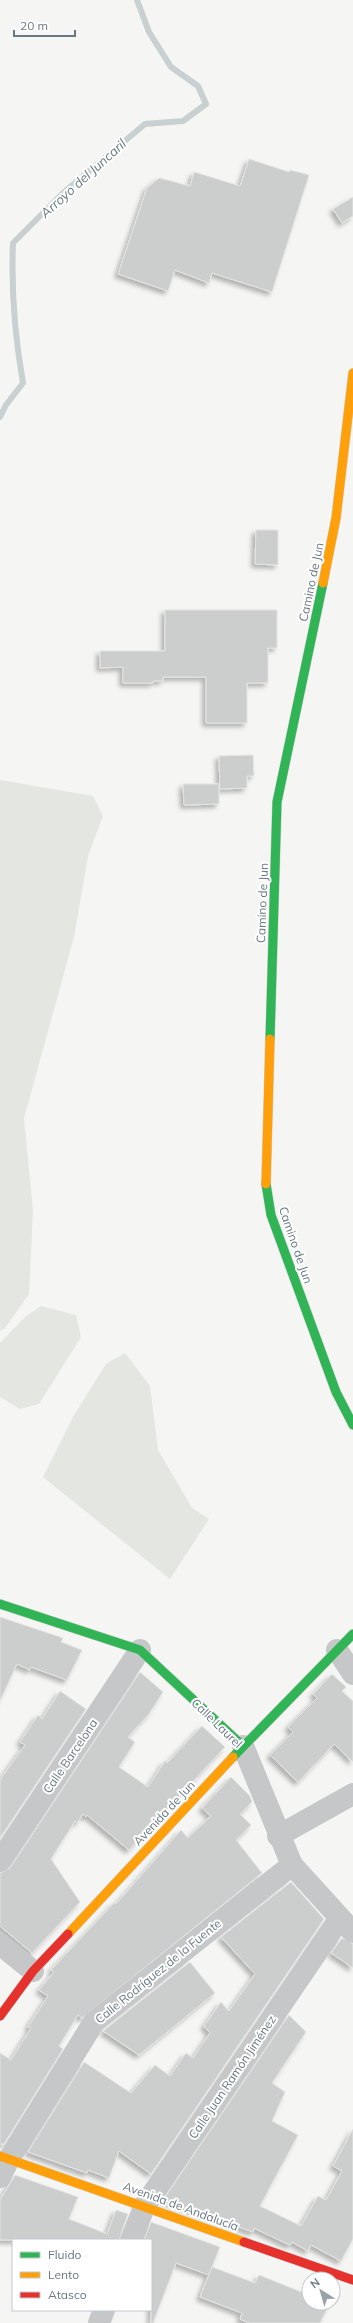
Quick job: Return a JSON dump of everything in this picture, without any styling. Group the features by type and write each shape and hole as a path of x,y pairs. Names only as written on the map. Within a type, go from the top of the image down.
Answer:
{"street":[{"name":"Camino de Jun","path":"353,374 336,518 277,802 266,1183 271,1215 336,1392 353,1425"},
{"name":"Calle Laurel","path":"0,1604 140,1650 243,1746 278,1836 292,1865 347,1925"},
{"name":"Avenida de Jun","path":"0,2016 33,1971 243,1746 353,1634"},
{"name":"Calle Barcelona","path":"0,1862 140,1650"},
{"path":"337,1650 353,1674"},
{"path":"278,1836 353,1794"},
{"name":"Calle Rodríguez de la Fuente","path":"3,2164 94,2022 292,1865"},
{"name":"Calle Juan Ramón Jiménez","path":"132,2239 145,2205 347,1925"},
{"path":"0,1944 33,1971"},
{"name":"Avenida de Andalucía","path":"3,2164 145,2205 351,2275"},
{"path":"99,2323 104,2311"}],"shaded area":[{"path":"0,780 93,796 103,816 88,856 74,937 24,1118 33,1211 29,1294 5,1328 0,1331"},
{"path":"41,1306 76,1315 81,1337 39,1404 20,1409 0,1397 0,1343 25,1317"},
{"path":"125,1353 150,1386 158,1450 192,1508 209,1519 170,1579 43,1477 73,1417 106,1364"}],"building":[{"path":"249,159 289,172 290,170 309,175 272,292 212,273 209,283 175,270 168,291 118,274 147,188 159,178 190,186 194,172 240,186"},
{"path":"353,197 353,216 342,223 333,209"},
{"path":"256,530 278,530 278,565 255,564"},
{"path":"165,610 277,610 277,648 268,648 268,683 247,683 247,723 206,723 206,677 163,677 163,681 153,681 153,683 123,683 123,667 100,668 100,651 165,651"},
{"path":"253,755 254,776 247,776 247,788 220,789 219,756"},
{"path":"183,784 219,784 219,804 184,805"},
{"path":"0,1617 63,1638 61,1642 82,1650 67,1680 31,1667 30,1670 17,1664 0,1701"},
{"path":"140,1672 163,1692 149,1714 128,1737 135,1742 119,1767 148,1787 165,1761 167,1763 202,1726 225,1747 129,1850 87,1815 86,1817 83,1814 77,1823 75,1821 51,1859 80,1902 32,1953 0,1926 0,1873 10,1868"},
{"path":"332,1674 346,1687 342,1691 353,1701 353,1762 334,1744 298,1782 270,1755 293,1732 288,1727 317,1698 313,1694"},
{"path":"60,1691 86,1709 0,1838 0,1780 25,1745 20,1742 38,1715 42,1719"},
{"path":"231,1777 250,1796 252,1802 240,1814 251,1825 236,1840 262,1873 82,2018 78,2015 59,2046 63,2049 4,2144 0,2144 0,2053 11,2060 31,2028 28,2027 48,1996 39,1990 54,1972 51,1970 115,1902 116,1904 181,1830 188,1838 211,1816 202,1808"},
{"path":"291,1882 324,1919 151,2174 119,2151 109,2178 88,2170 87,2173 28,2152 84,2062 131,2093 155,2065 170,2076 186,2053 193,2058 210,2033 204,2026 221,2002 229,2011 255,1974 221,1937"},
{"path":"342,1938 353,1944 353,1968 331,1953"},
{"path":"190,1962 215,1993 139,2055 103,2031"},
{"path":"289,2015 306,2032 272,2083 285,2092 272,2121 298,2135 260,2206 301,2226 318,2196 326,2200 342,2171 333,2166 353,2129 353,2239 341,2261 311,2245 308,2251 292,2242 290,2245 254,2228 253,2232 163,2200"},
{"path":"15,2175 78,2197 69,2219 107,2234 116,2210 128,2214 119,2239 0,2240 0,2200"},
{"path":"151,2222 220,2247 209,2275 176,2263 153,2323 151,2323 152,2239 144,2239"},
{"path":"212,2267 255,2283 259,2275 301,2292 301,2311 326,2311 320,2323 249,2323 240,2319 242,2313 200,2297"}],"waterway":[{"name":"Arroyo del Juncaril","path":"0,417 6,405 23,383 14,314 13,243 63,193 145,124 183,121 206,104 198,86 171,67 149,32 137,0"}],"traffic: fast":[{"path":"270,1039 277,802 323,583"},
{"path":"266,1184 271,1215 336,1392 353,1425"},
{"path":"0,1604 140,1650 243,1746"},
{"path":"233,1757 353,1634"}],"traffic: slow":[{"path":"323,583 336,518 353,373"},
{"path":"266,1184 270,1039"},
{"path":"68,1934 233,1757"},
{"path":"0,2156 244,2242"}],"traffic: jam":[{"path":"0,2016 33,1971 68,1934"},
{"path":"244,2242 353,2280"}]}
